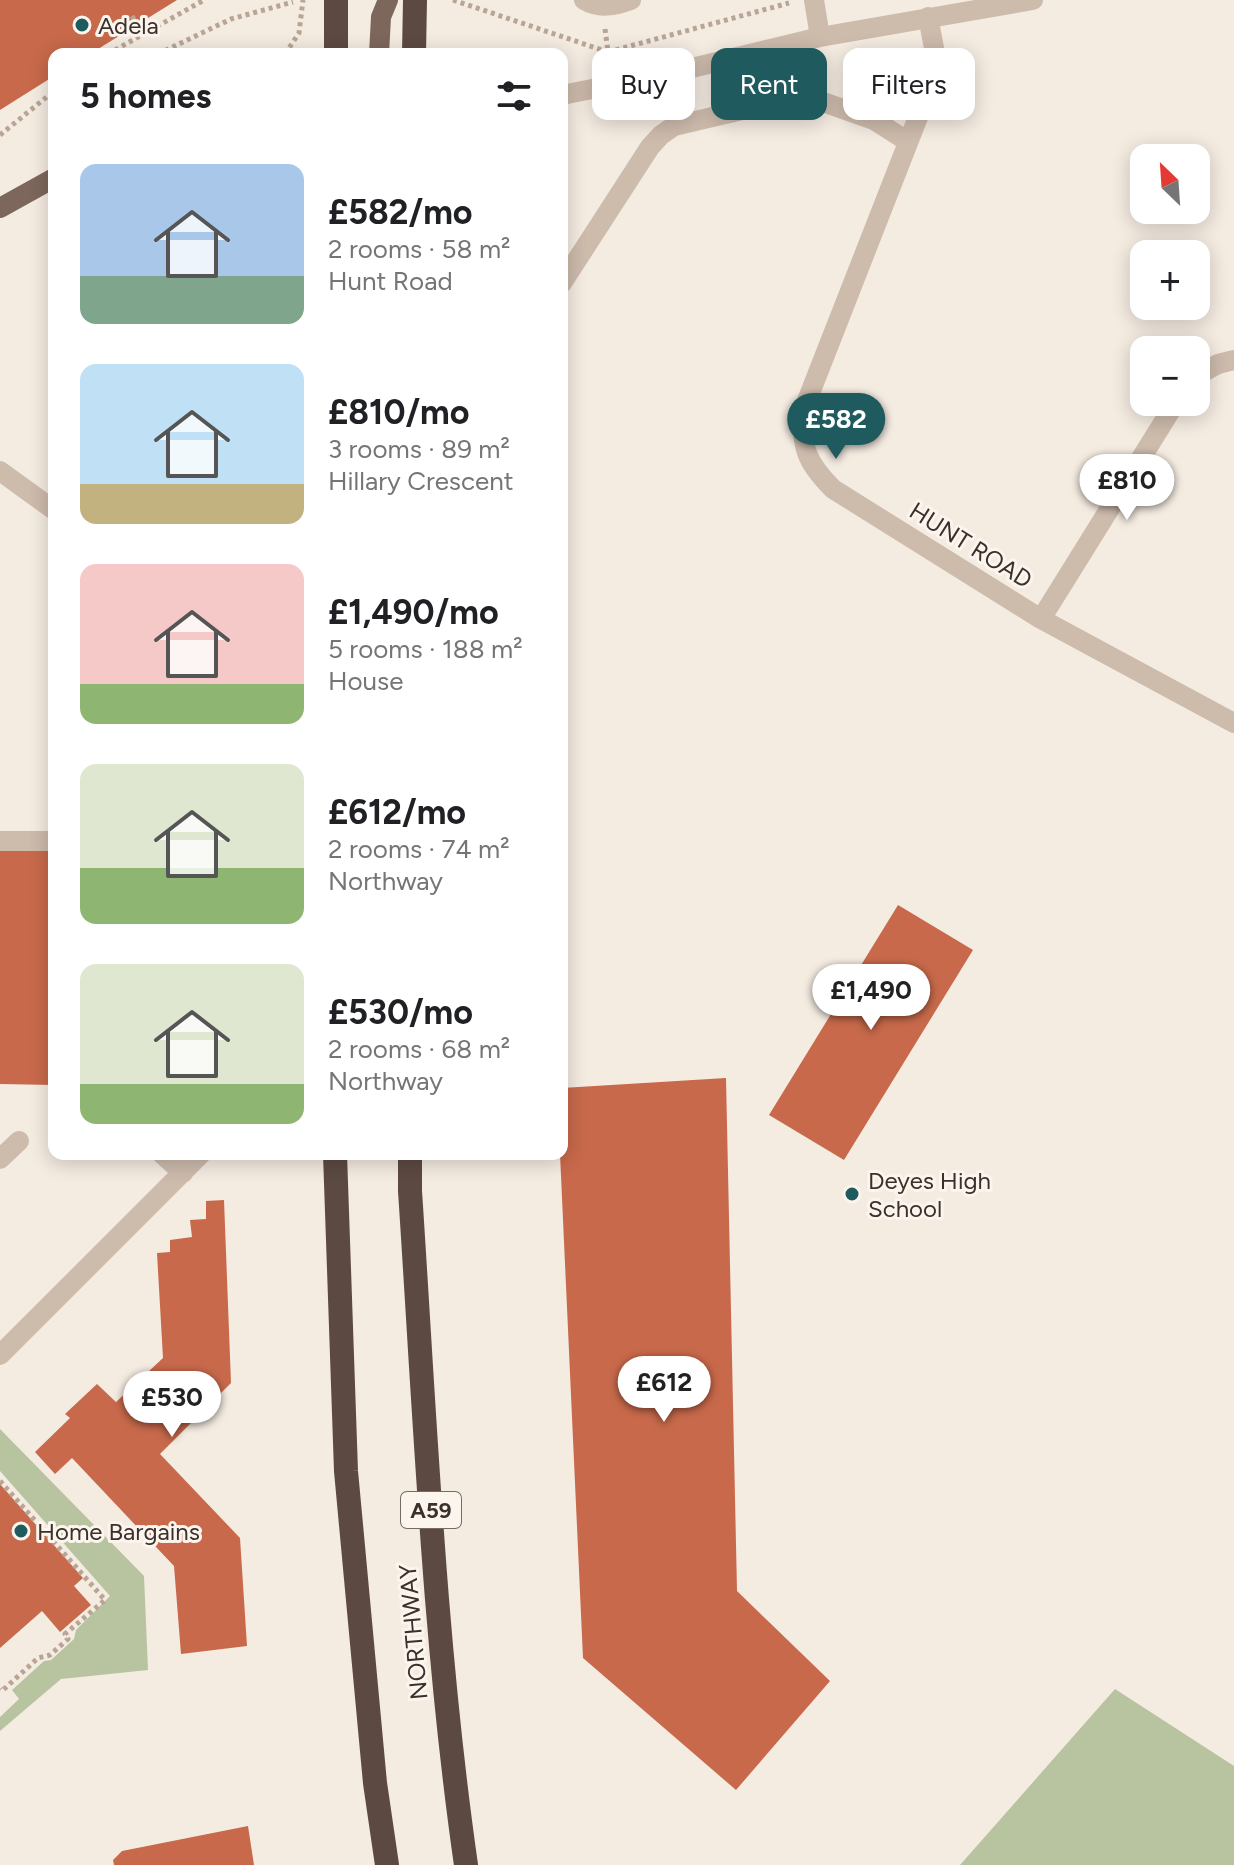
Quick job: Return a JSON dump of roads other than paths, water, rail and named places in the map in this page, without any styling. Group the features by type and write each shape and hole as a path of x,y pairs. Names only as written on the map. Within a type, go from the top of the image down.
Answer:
{"highway":[{"path":"336,0 336,48"},
{"path":"414,48 415,0"},
{"path":"335,1160 346,1471 375,1783 387,1865"},
{"name":"NORTHWAY","path":"410,1160 434,1561 454,1780 466,1865"}],"main road":[{"path":"379,48 381,17 388,0"},
{"path":"0,208 48,181"}],"street":[{"path":"584,0 602,6 631,0"},
{"path":"814,0 820,37"},
{"path":"568,94 667,74 820,37 1033,0"},
{"name":"HUNT ROAD","path":"928,17 934,48 931,84 803,411 801,433 806,455 817,473 833,489 1041,619 1234,723"},
{"path":"568,274 650,147 674,126 781,101 805,99 874,120 907,141"},
{"path":"1210,368 1234,360"},
{"path":"1041,619 1167,416"},
{"path":"0,471 48,506"},
{"path":"0,841 48,841"},
{"path":"0,1159 19,1141"},
{"path":"169,1160 183,1173"},
{"path":"0,1355 195,1160"}],"place":[{"name":"Adela","path":"82,25"},
{"name":"Deyes High School","path":"852,1194"},
{"name":"Home Bargains","path":"21,1531"}]}
